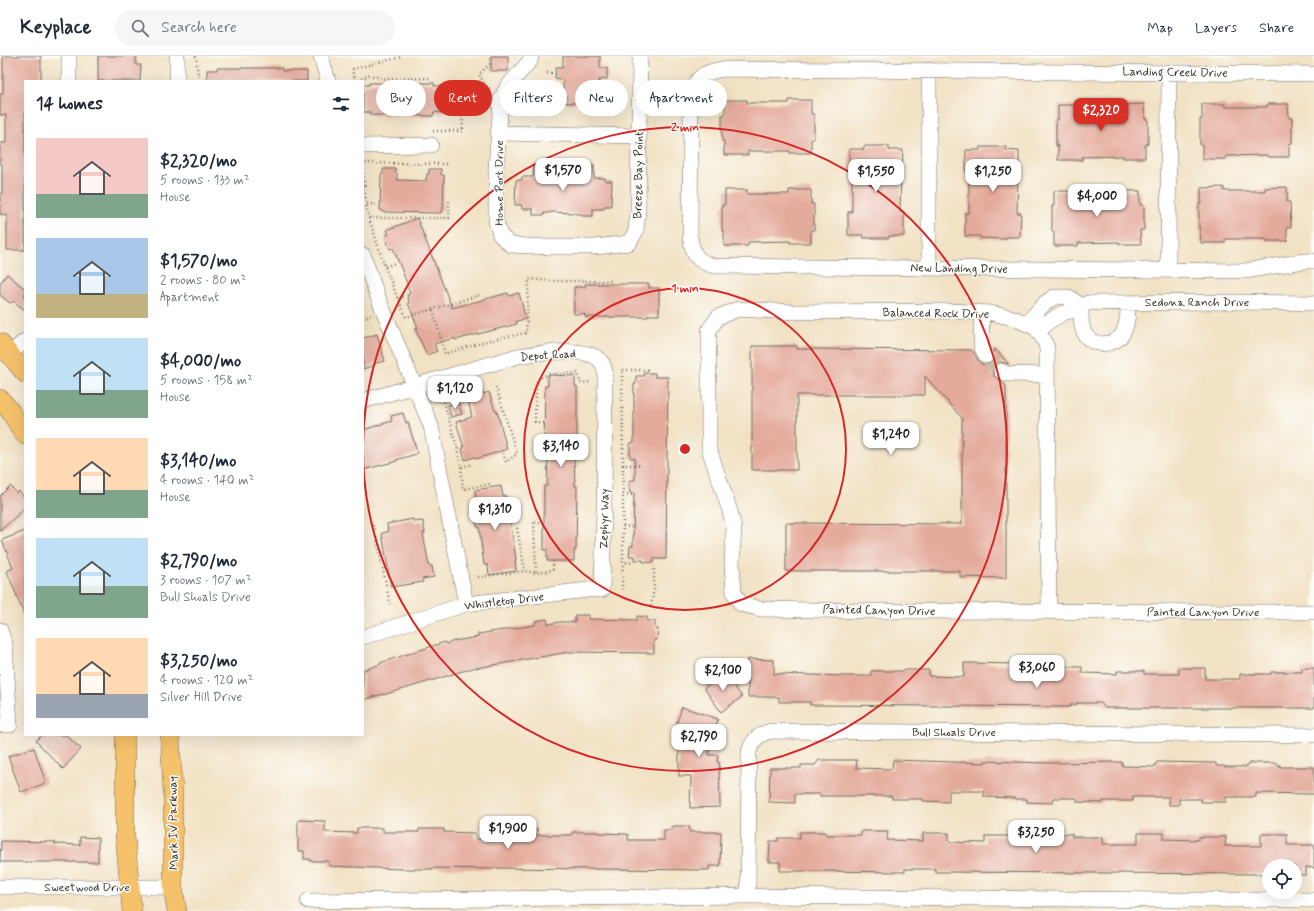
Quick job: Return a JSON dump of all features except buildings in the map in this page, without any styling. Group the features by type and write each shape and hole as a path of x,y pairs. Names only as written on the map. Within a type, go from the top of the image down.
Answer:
{"main road":[{"path":"5,349 24,372"},
{"path":"0,399 10,411 24,433"},
{"path":"125,736 125,836 132,911"},
{"name":"Mark IV Parkway","path":"170,736 173,794 173,887 177,911"}],"street":[{"path":"68,80 69,56"},
{"path":"177,56 177,80"},
{"path":"321,56 328,80"},
{"name":"Home Port Drive","path":"513,80 530,61 531,56"},
{"name":"Breeze Bay Point","path":"629,243 636,231 638,212 640,56"},
{"name":"Landing Creek Drive","path":"691,168 693,87 700,76 711,71 723,69 1314,74"},
{"path":"929,70 929,268"},
{"path":"1168,270 1169,72"},
{"name":"Home Port Drive","path":"500,110 496,169 496,221 500,235 511,245 595,247 629,243"},
{"path":"498,132 639,136"},
{"path":"364,146 431,146"},
{"name":"New Landing Drive","path":"691,168 690,237 692,247 696,256 702,263 714,266 1245,271 1304,261 1314,261"},
{"path":"364,258 377,295 431,426 466,604"},
{"path":"1027,323 1045,303 1054,296 1069,297 1081,306 1082,321 1087,337 1092,341 1107,343 1119,339 1123,334 1127,321 1128,303"},
{"name":"Sedona Ranch Drive","path":"1039,332 1048,322 1063,313 1088,303 1314,303"},
{"name":"Balanced Rock Drive","path":"718,317 738,309 794,312 982,313 1014,318 1036,328 1045,342 1047,349 1049,611"},
{"path":"982,313 981,346 986,356"},
{"name":"Painted Canyon Drive","path":"718,317 709,330 709,449 734,527 732,563 734,593 742,604 761,609 870,611 1314,612"},
{"path":"5,349 24,341"},
{"name":"Depot Road","path":"364,401 518,356 542,353 580,352 594,356"},
{"name":"Zephyr Way","path":"594,356 602,363 606,375 602,590"},
{"path":"1001,371 1007,374 1047,375"},
{"name":"Whistletop Drive","path":"364,637 466,604 588,590 602,590"},
{"path":"0,630 5,644 10,725 0,725"},
{"name":"Bull Shoals Drive","path":"748,896 749,752 754,740 765,732 1314,735"},
{"name":"Sweetwood Drive","path":"0,887 173,887"},
{"path":"308,901 395,906 748,896 1173,905 1314,900"}],"path":[{"path":"196,56 197,80"},
{"path":"356,80 353,73 353,69 400,57 399,56"},
{"path":"490,64 480,74 485,85 500,98"},
{"path":"547,73 556,73"},
{"path":"198,75 203,75"},
{"path":"359,80 370,75 386,79 429,78"},
{"path":"428,130 462,130 462,116"},
{"path":"364,166 366,163 446,164"},
{"path":"364,180 368,218 385,267 406,317 480,295"},
{"path":"368,218 449,218 449,200"},
{"path":"366,204 376,204"},
{"path":"385,267 396,263"},
{"path":"433,310 445,354 490,340 526,333 529,279 551,281 612,281"},
{"path":"398,299 403,297"},
{"path":"488,335 490,340"},
{"path":"622,590 622,370 650,370"},
{"path":"543,423 535,422 536,380 548,374 578,373"},
{"path":"496,387 517,454 506,462 502,451"},
{"path":"444,402 458,451 463,489 491,484"},
{"path":"461,467 473,464"},
{"path":"623,465 639,465"},
{"path":"623,494 633,495"},
{"path":"371,522 375,530 390,604"},
{"path":"536,573 534,522 540,523"},
{"path":"623,526 633,528"},
{"path":"517,528 525,572"},
{"path":"478,578 553,570 553,561"},
{"path":"623,562 634,563"},
{"path":"651,606 654,589 654,566"}],"tunnel":[{"path":"986,356 1001,371"}]}
